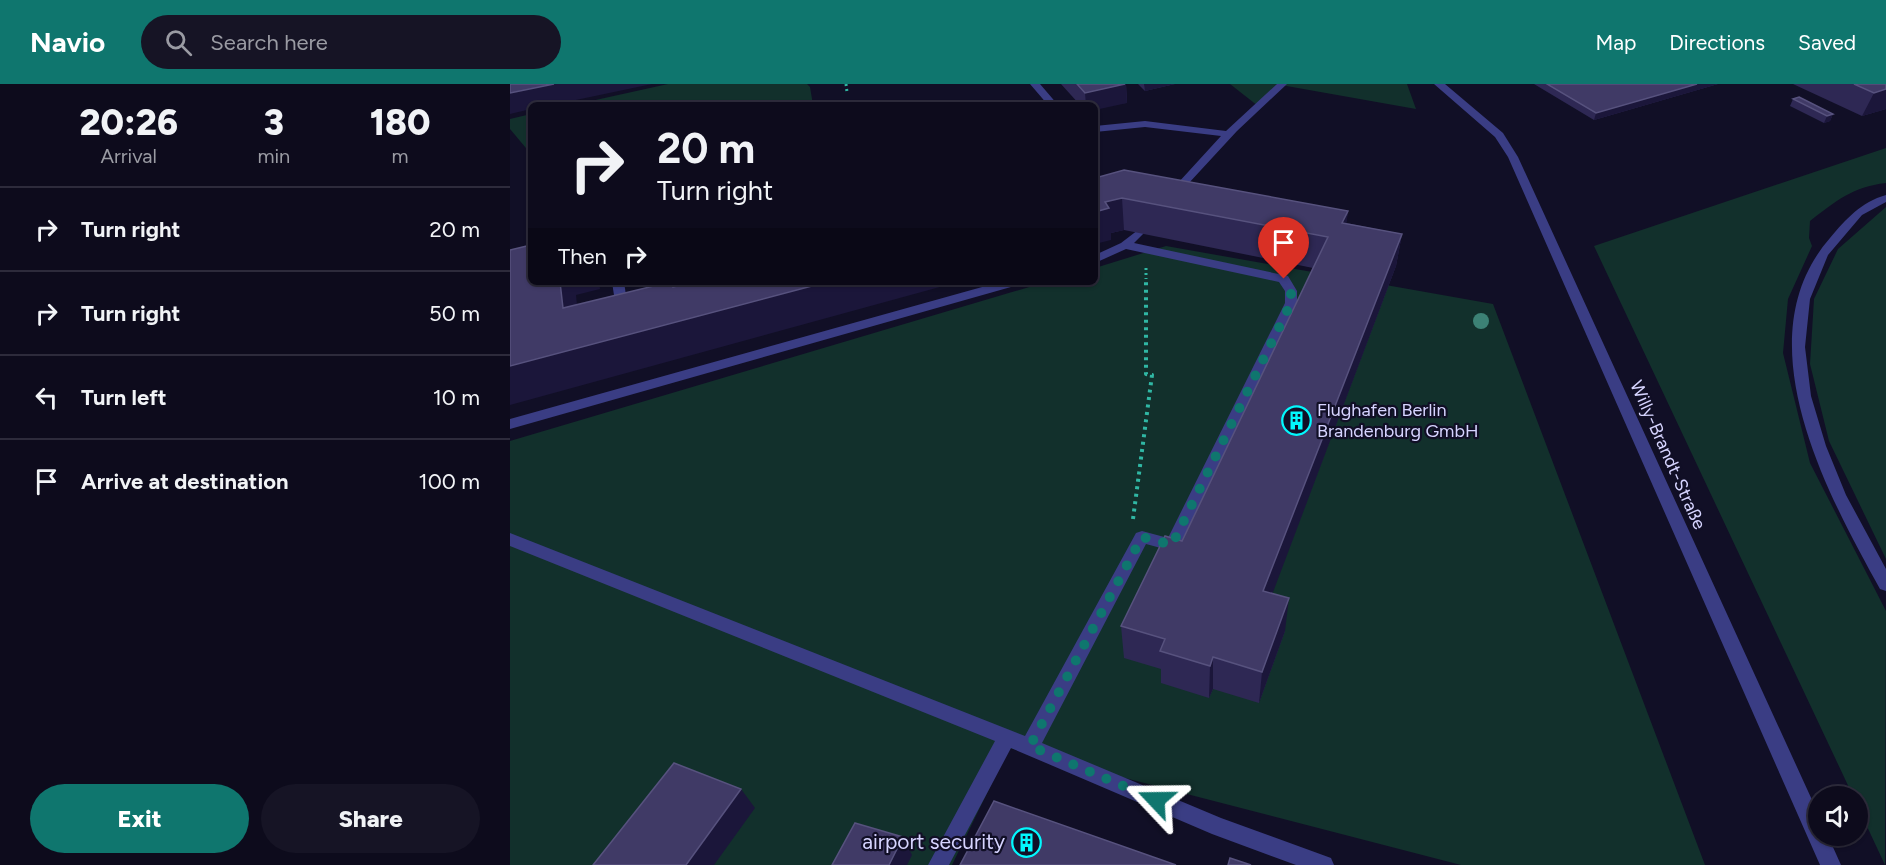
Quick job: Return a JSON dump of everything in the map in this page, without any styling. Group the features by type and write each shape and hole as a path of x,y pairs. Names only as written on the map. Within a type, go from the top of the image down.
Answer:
{"street":[{"path":"1035,84 1050,102"},
{"path":"1165,202 1171,189 1282,84"},
{"name":"Willy-Brandt-Straße","path":"1439,84 1499,135 1513,157 1831,865"},
{"path":"1098,129 1143,122 1174,124 1228,134"},
{"path":"1886,198 1859,212 1820,255 1804,293 1798,330 1800,381 1822,456 1863,543 1886,584"},
{"path":"1098,258 1125,245 1138,233"},
{"path":"1030,746 1142,537 1172,545 1291,303 1291,291 1284,279 1125,245"},
{"path":"618,285 624,318 635,315"},
{"path":"510,424 1003,285"},
{"path":"510,539 1030,746 1219,827 1324,865"},
{"path":"938,865 1007,737"}],"path":[{"path":"846,84 847,92"},
{"path":"1142,537 1132,526 1152,375 1146,374 1146,249"}],"green space":[{"path":"668,84 807,84 810,87 812,102 587,102"},
{"path":"1230,84 1407,84 1416,109 1281,85 1258,106"},
{"path":"528,115 528,150 510,129 510,119"},
{"path":"1886,148 1886,183 1854,192 1837,201 1810,221 1809,238 1812,246 1788,299 1783,353 1810,463 1886,611 1885,865 1868,829 1868,786 1848,786 1594,246"},
{"path":"1886,207 1886,559 1829,441 1810,364 1814,299 1838,249"},
{"path":"1166,246 1493,304 1705,865 1461,865 1009,748 952,865 510,865 510,441 1036,285 1098,285 1098,267"}],"building":[{"path":"510,84 554,84 510,93"},
{"path":"1077,84 1125,84 1085,93"},
{"path":"1547,84 1697,84 1596,113"},
{"path":"1854,84 1886,84 1886,89 1874,93"},
{"path":"1799,97 1833,114 1827,116 1793,99"},
{"name":"Flughafen Berlin Brandenburg GmbH","path":"1124,170 1348,211 1342,223 1402,234 1263,591 1289,598 1262,672 1213,657 1210,666 1160,651 1165,639 1121,626 1165,536 1182,541 1328,237 1122,198 1105,202 1109,208 1098,211 1098,177"},
{"path":"528,246 528,285 560,285 563,308 658,285 673,285 673,287 681,285 816,285 510,366 510,250"},
{"path":"674,763 741,789 686,865 593,865"},
{"path":"994,801 1176,865 960,865"},
{"path":"855,823 903,837 889,865 832,865"},
{"path":"1230,858 1251,865 1228,865"}],"place":[{"name":"Flughafen Berlin Brandenburg GmbH","path":"1296,420"},
{"name":"airport security","path":"1026,842"}],"route":[{"path":"1156,800 1030,746 1142,537 1172,545 1291,303 1291,291 1284,279"}]}
